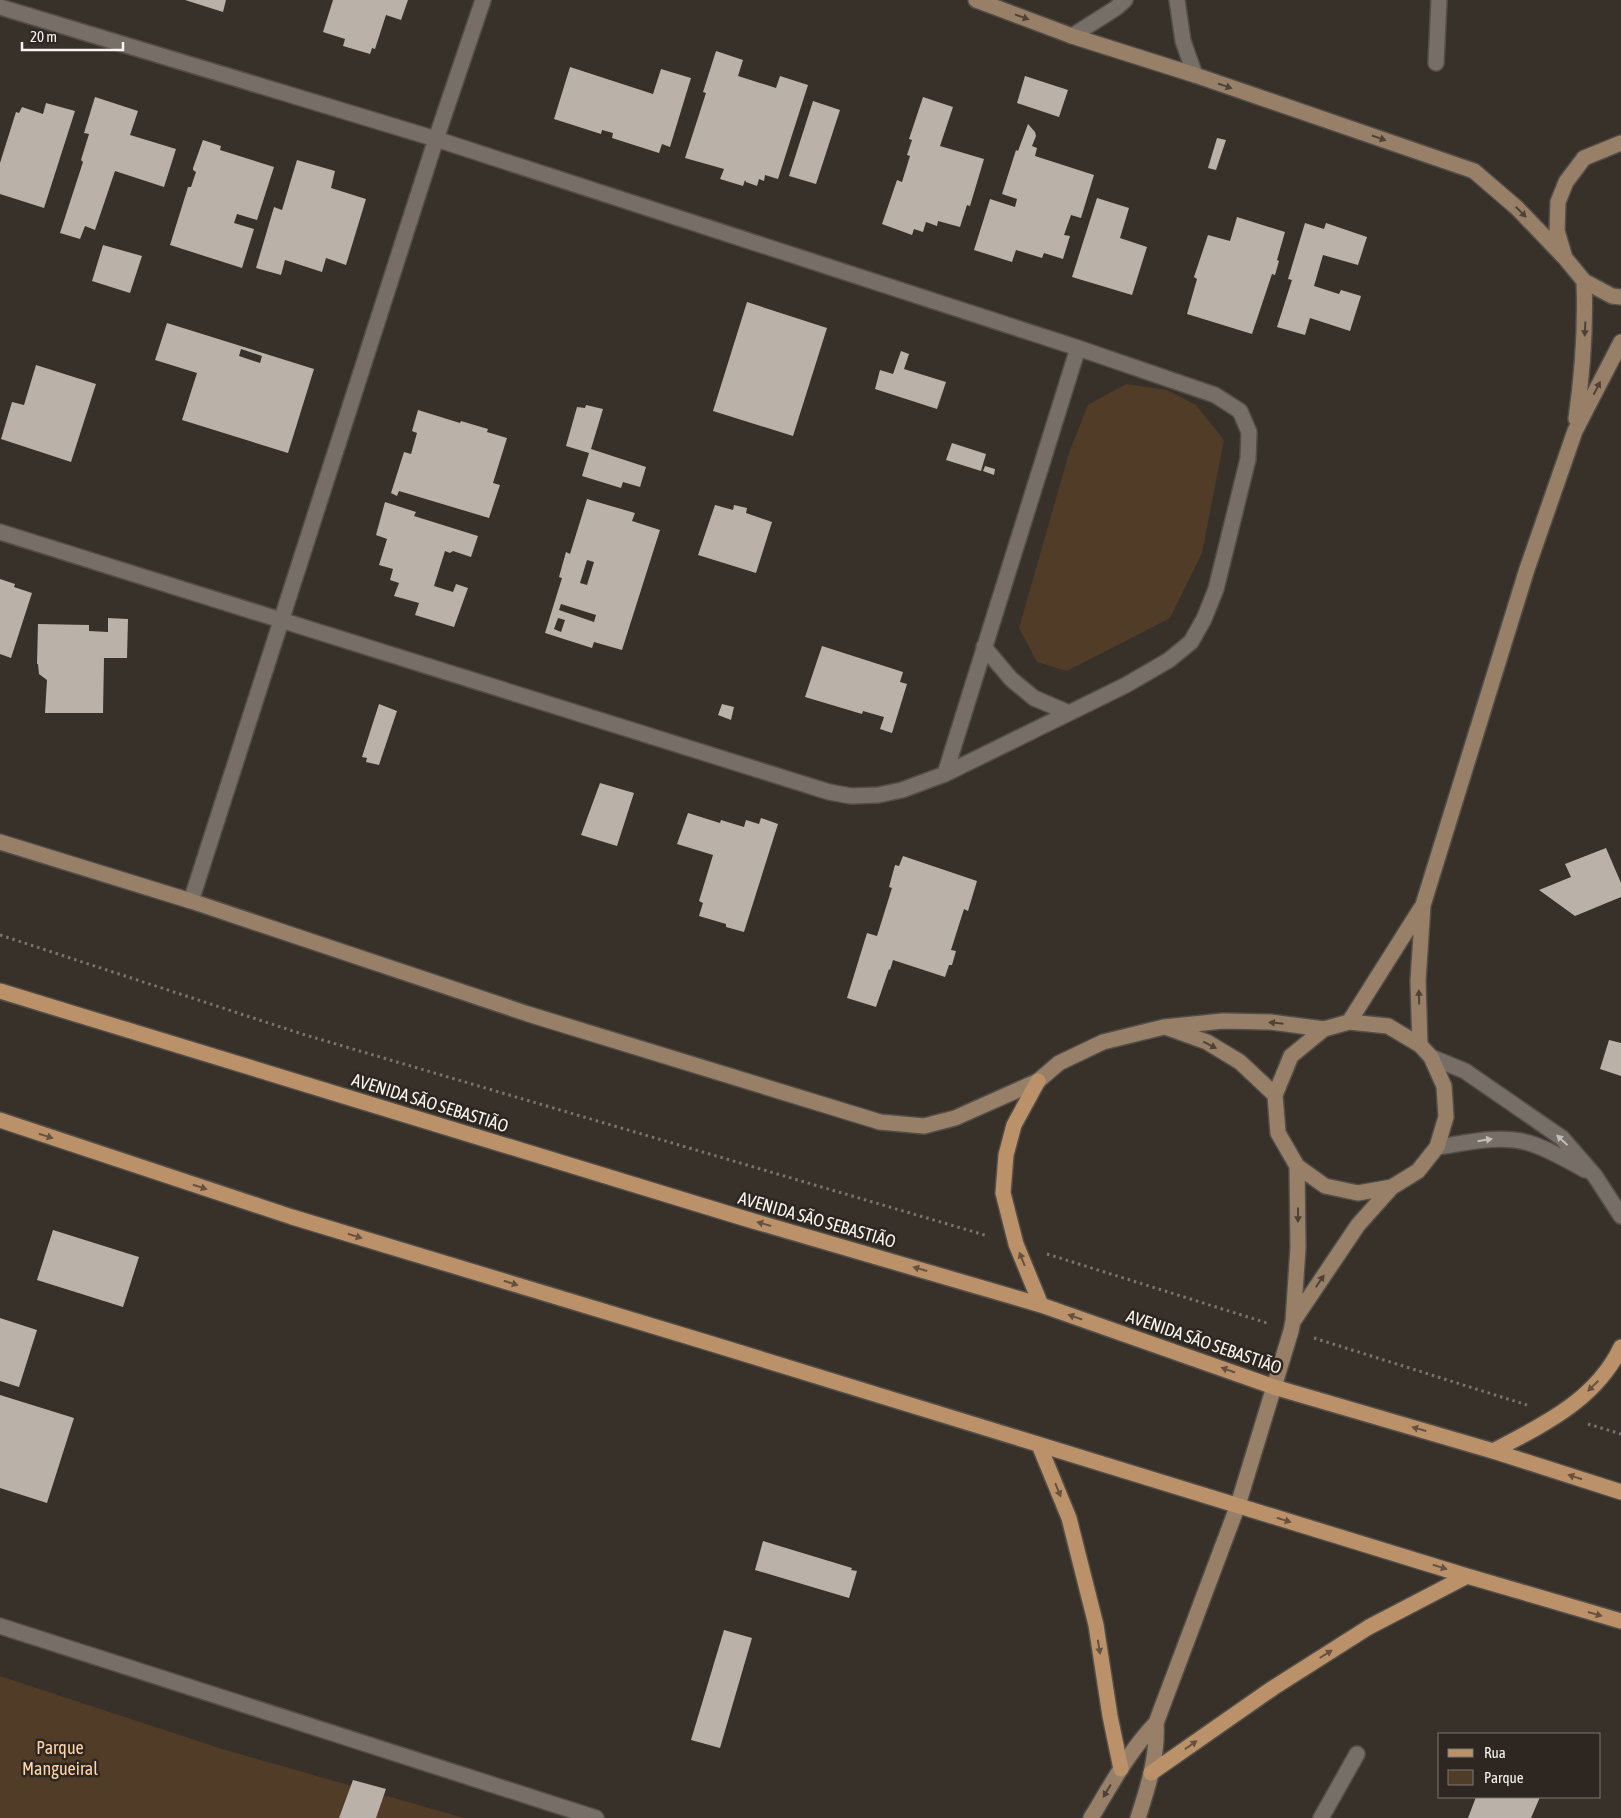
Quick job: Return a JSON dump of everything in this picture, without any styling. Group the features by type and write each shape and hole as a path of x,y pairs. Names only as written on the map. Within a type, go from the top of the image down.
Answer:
{"main road":[{"name":"AVENIDA SÃO SEBASTIÃO","path":"0,991 742,1218 1040,1305 1274,1387 1493,1451 1621,1492"},
{"path":"1038,1081 1014,1125 1006,1156 1003,1193 1016,1244 1040,1305"},
{"path":"0,1120 292,1217 1467,1576 1621,1621"},
{"path":"1493,1451 1560,1415 1596,1384 1616,1359 1621,1347"},
{"path":"1040,1445 1071,1527 1096,1626 1110,1716 1121,1768"},
{"path":"1151,1773 1273,1688 1369,1627 1467,1576"}],"street":[{"path":"191,901 280,619 483,0"},
{"path":"976,0 1072,36 1195,75 1474,171 1518,208 1584,281 1612,296 1621,298"},
{"path":"1072,36 1116,8 1125,0"},
{"path":"1177,0 1183,41 1195,75"},
{"path":"1436,63 1439,0"},
{"path":"0,7 436,139 1078,348 1215,395 1240,411 1248,432 1248,460 1216,589 1204,619 1191,642 1169,660 1126,685 945,774 902,790 878,795 851,796 829,792 0,532"},
{"path":"1565,258 1557,231 1558,202 1566,182 1584,158 1620,142"},
{"path":"1575,431 1583,370 1586,320 1584,281"},
{"path":"1420,1045 1418,981 1423,905 1527,569 1575,431 1621,342"},
{"path":"945,774 1078,348"},
{"path":"984,647 1011,679 1034,698 1069,713"},
{"path":"0,842 191,901 528,1014 880,1122 924,1126 948,1120 1038,1081 1059,1063 1103,1042 1164,1027 1223,1021 1270,1022 1324,1029 1349,1022 1388,1026 1420,1045 1431,1058 1444,1086 1446,1117 1437,1147 1418,1171 1392,1187 1358,1224 1292,1326"},
{"path":"1349,1022 1423,905"},
{"path":"1164,1027 1207,1042 1240,1062 1275,1095"},
{"path":"1324,1029 1291,1056 1275,1095 1278,1133 1297,1166 1325,1186 1358,1193 1392,1187"},
{"path":"1431,1058 1465,1071 1562,1138 1595,1176 1621,1216"},
{"path":"1437,1147 1494,1139 1528,1142 1553,1153 1595,1176"},
{"path":"1138,1818 1151,1773 1157,1743 1156,1723 1238,1505 1292,1326 1298,1248 1297,1166"},
{"path":"0,1626 596,1818"},
{"path":"1091,1818 1141,1738 1156,1723"},
{"path":"1321,1818 1357,1754"}],"path":[{"path":"0,935 302,1034 1292,1326 1621,1434"}],"green space":[{"path":"1126,384 1167,390 1196,405 1224,440 1202,553 1170,618 1067,671 1037,662 1019,628 1069,453 1088,405"},
{"name":"Parque Mangueiral","path":"0,1676 222,1749 464,1818 0,1818"}],"building":[{"path":"185,0 226,0 223,12"},
{"path":"333,0 408,0 401,20 386,15 375,49 372,48 370,54 343,46 345,39 323,32"},
{"path":"716,51 743,60 738,76 776,88 780,76 808,85 778,179 765,175 764,181 759,179 757,186 745,180 743,186 720,179 724,169 685,158 706,93 703,92"},
{"path":"570,67 653,94 661,69 691,78 670,147 662,144 659,153 612,138 613,133 602,130 601,134 554,119"},
{"path":"1025,76 1068,90 1059,117 1017,103"},
{"path":"95,97 138,111 130,135 176,149 164,187 115,171 95,230 85,226 80,239 60,233 83,162 81,160 89,134 84,133"},
{"path":"923,97 953,107 940,146 984,159 970,206 967,205 960,227 938,221 937,226 926,222 923,232 914,229 912,235 882,224 897,180 902,182 910,156 907,155 912,140 909,139"},
{"path":"813,101 840,110 816,184 789,176"},
{"path":"46,103 75,111 44,208 0,194 0,163 16,112 19,113 22,107 43,114"},
{"path":"1028,124 1036,136 1032,146 1037,148 1035,156 1094,175 1081,218 1071,215 1064,235 1070,236 1063,259 1044,253 1042,258 1016,250 1012,262 974,250 990,199 1015,207 1017,199 1002,194 1016,150 1018,151"},
{"path":"1217,138 1226,140 1216,170 1208,168"},
{"path":"203,140 221,146 220,150 274,167 257,220 237,214 234,223 254,229 242,268 170,245 188,187 191,187 196,172 193,168"},
{"path":"297,160 335,171 331,188 366,199 346,265 326,258 322,272 285,260 281,275 256,268 274,207 282,210"},
{"path":"1097,198 1129,208 1120,238 1147,247 1132,295 1072,277"},
{"path":"1237,217 1285,232 1275,275 1272,274 1252,334 1187,314 1197,279 1194,277 1208,235 1230,241"},
{"path":"1305,223 1324,229 1326,223 1367,237 1358,265 1323,255 1314,286 1339,294 1341,290 1361,296 1350,331 1310,318 1305,335 1277,327 1292,280 1288,279"},
{"path":"103,245 142,256 130,293 92,281"},
{"path":"747,302 827,328 793,436 713,411"},
{"path":"167,323 314,369 288,453 182,420 197,373 155,360","holes":["241,349 262,356 260,363 239,356"]},
{"path":"901,351 909,354 904,369 946,382 937,409 875,389 880,370 893,374"},
{"path":"36,365 96,384 71,462 1,439 12,402 24,405"},
{"path":"586,405 603,409 591,449 646,467 640,487 623,482 621,488 582,476 589,453 566,446 577,407 585,408"},
{"path":"418,410 460,423 461,421 488,429 487,432 507,438 493,483 500,485 489,518 399,491 397,496 391,493 404,452 411,454 417,433 412,431"},
{"path":"952,443 986,454 981,471 946,460"},
{"path":"985,466 995,469 994,475 983,471"},
{"path":"587,499 635,513 632,521 660,530 622,650 594,642 592,648 545,633 562,578 559,577 566,552 570,554","holes":["587,560 594,562 587,585 580,583","561,604 596,615 594,622 559,610","558,618 565,620 561,632 554,629"]},
{"path":"385,502 416,512 414,516 478,536 471,557 453,551 450,553 445,551 434,586 453,592 456,584 468,588 454,627 415,615 419,603 394,596 399,583 390,580 393,569 379,565 387,539 376,535"},
{"path":"715,505 733,510 734,505 747,508 746,513 772,522 756,573 698,555"},
{"path":"0,579 15,584 14,587 32,593 11,658 0,654"},
{"path":"108,618 128,619 127,658 104,658 103,713 45,713 47,680 39,674 37,664 38,624 89,625 89,631 108,632"},
{"path":"822,646 903,672 900,682 907,684 892,733 880,729 884,717 863,711 862,714 805,697"},
{"path":"379,704 397,711 379,765 366,762 367,758 362,757"},
{"path":"722,704 734,707 731,720 718,715"},
{"path":"600,783 634,793 617,846 581,835"},
{"path":"688,813 720,823 721,820 744,827 746,820 759,824 761,818 778,824 744,932 726,927 726,924 699,916 703,903 699,901 713,855 677,844"},
{"path":"1606,848 1621,883 1621,897 1575,916 1539,890 1571,877 1565,864"},
{"path":"903,856 977,881 968,911 964,909 951,950 956,951 952,965 949,965 945,977 893,960 876,1007 847,998 867,933 877,936 892,888 889,887 895,865 899,866"},
{"path":"1609,1040 1621,1043 1621,1076 1600,1069"},
{"path":"53,1230 139,1257 123,1307 37,1280"},
{"path":"0,1318 37,1330 19,1387 0,1381"},
{"path":"0,1395 74,1418 47,1503 0,1488"},
{"path":"763,1541 857,1571 849,1598 755,1570"},
{"path":"724,1630 752,1638 720,1748 691,1740"},
{"path":"353,1780 386,1789 376,1818 339,1818"},
{"path":"1476,1798 1540,1798 1531,1818 1468,1818"}]}
